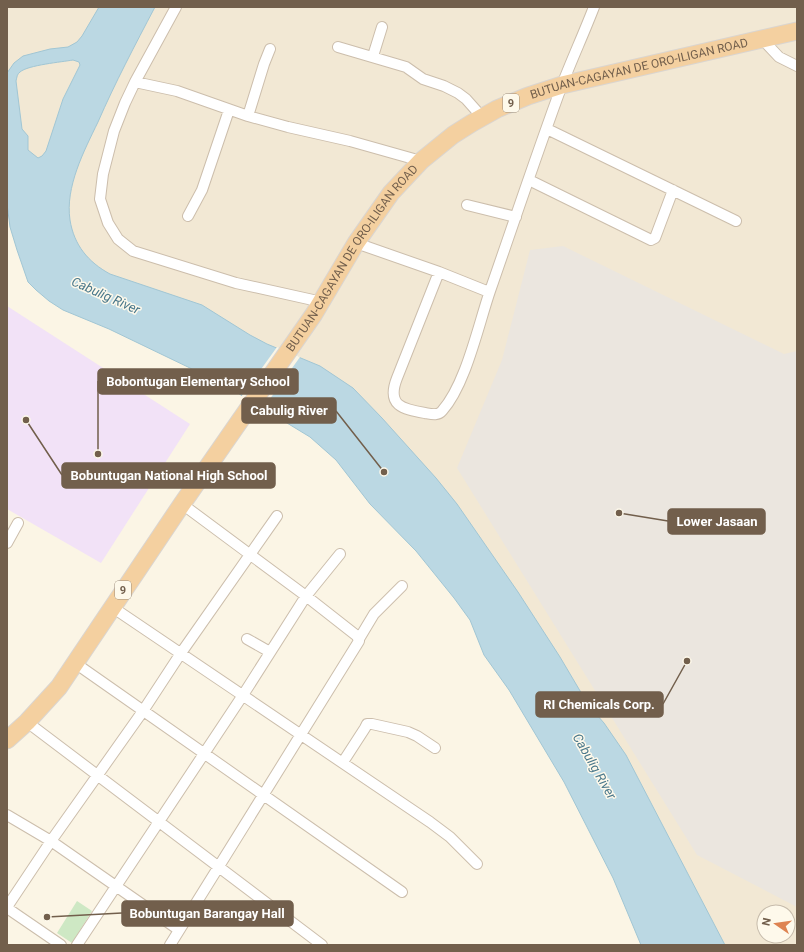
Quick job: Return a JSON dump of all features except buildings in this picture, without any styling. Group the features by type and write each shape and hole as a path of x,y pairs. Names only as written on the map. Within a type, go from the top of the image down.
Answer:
{"highway":[{"name":"BUTUAN-CAGAYAN DE ORO-ILIGAN ROAD","path":"7,740 27,722 59,687 182,504 318,308 356,243 391,193 421,161 453,135 482,117 528,96 562,85 797,31"}],"street":[{"path":"176,7 125,103 114,132 103,174 100,193 100,199 108,223 118,239 132,251 318,308"},
{"path":"439,272 394,384 395,400 403,409 433,414 440,413 443,410 455,391 464,370 489,292 562,85 594,7"},
{"path":"373,56 382,27"},
{"path":"762,39 779,57 797,66"},
{"path":"338,47 373,56 406,67 423,80 444,86 458,93 466,99 482,117"},
{"path":"248,116 270,49"},
{"path":"136,82 177,91 248,116 350,141 421,161"},
{"path":"188,216 202,190 229,110"},
{"path":"547,129 736,221"},
{"path":"529,180 651,240 655,238 673,190"},
{"path":"467,205 516,217"},
{"path":"356,243 439,272 489,292"},
{"path":"182,504 306,596 359,639"},
{"path":"61,945 7,908 51,841 143,711 181,652 276,516"},
{"path":"7,543 18,523"},
{"path":"77,945 306,596 340,554"},
{"path":"170,945 358,644 359,639 374,614 402,586"},
{"path":"112,607 181,652 300,735 343,762 430,822 450,837 477,864"},
{"path":"247,639 270,652"},
{"path":"75,663 402,892"},
{"path":"27,722 322,945"},
{"path":"343,762 367,724 408,732 435,748"},
{"path":"7,814 51,841 179,930"}],"shaded area":[{"path":"7,7 797,7 797,945 699,945 392,451 68,259 7,188"},
{"path":"563,246 784,354 797,351 797,907 796,904 791,904 697,855 457,468 502,360 530,250"},
{"path":"7,306 190,424 101,563 7,509"}],"green space":[{"path":"77,901 92,911 72,943 57,933"}],"water":[{"path":"99,7 155,7 111,93 82,157 73,182 70,195 70,220 75,237 83,252 95,264 110,274 202,305 267,344 320,366 353,388 382,418 436,478 457,504 518,592 560,657 589,706 604,723 626,755 725,945 641,945 613,878 564,782 509,690 484,655 470,620 416,551 370,504 336,460 310,437 236,392 109,329 63,310 49,301 28,282 10,227 7,204 7,73 14,63 23,56 50,49 68,47 77,42","holes":["73,60 79,62 80,65 63,99 46,151 38,158 28,150 28,136 22,129 16,81 18,75 20,72 30,67"]}],"pier":[{"path":"277,347 300,357 262,410 241,397"}],"place":[{"name":"Bobuntugan National High School","path":"26,420"},
{"name":"Bobontugan Elementary School","path":"98,454"},
{"name":"Cabulig River","path":"384,472"},
{"name":"Lower Jasaan","path":"619,513"},
{"name":"RI Chemicals Corp.","path":"687,661"},
{"name":"Bobuntugan Barangay Hall","path":"47,917"}]}
